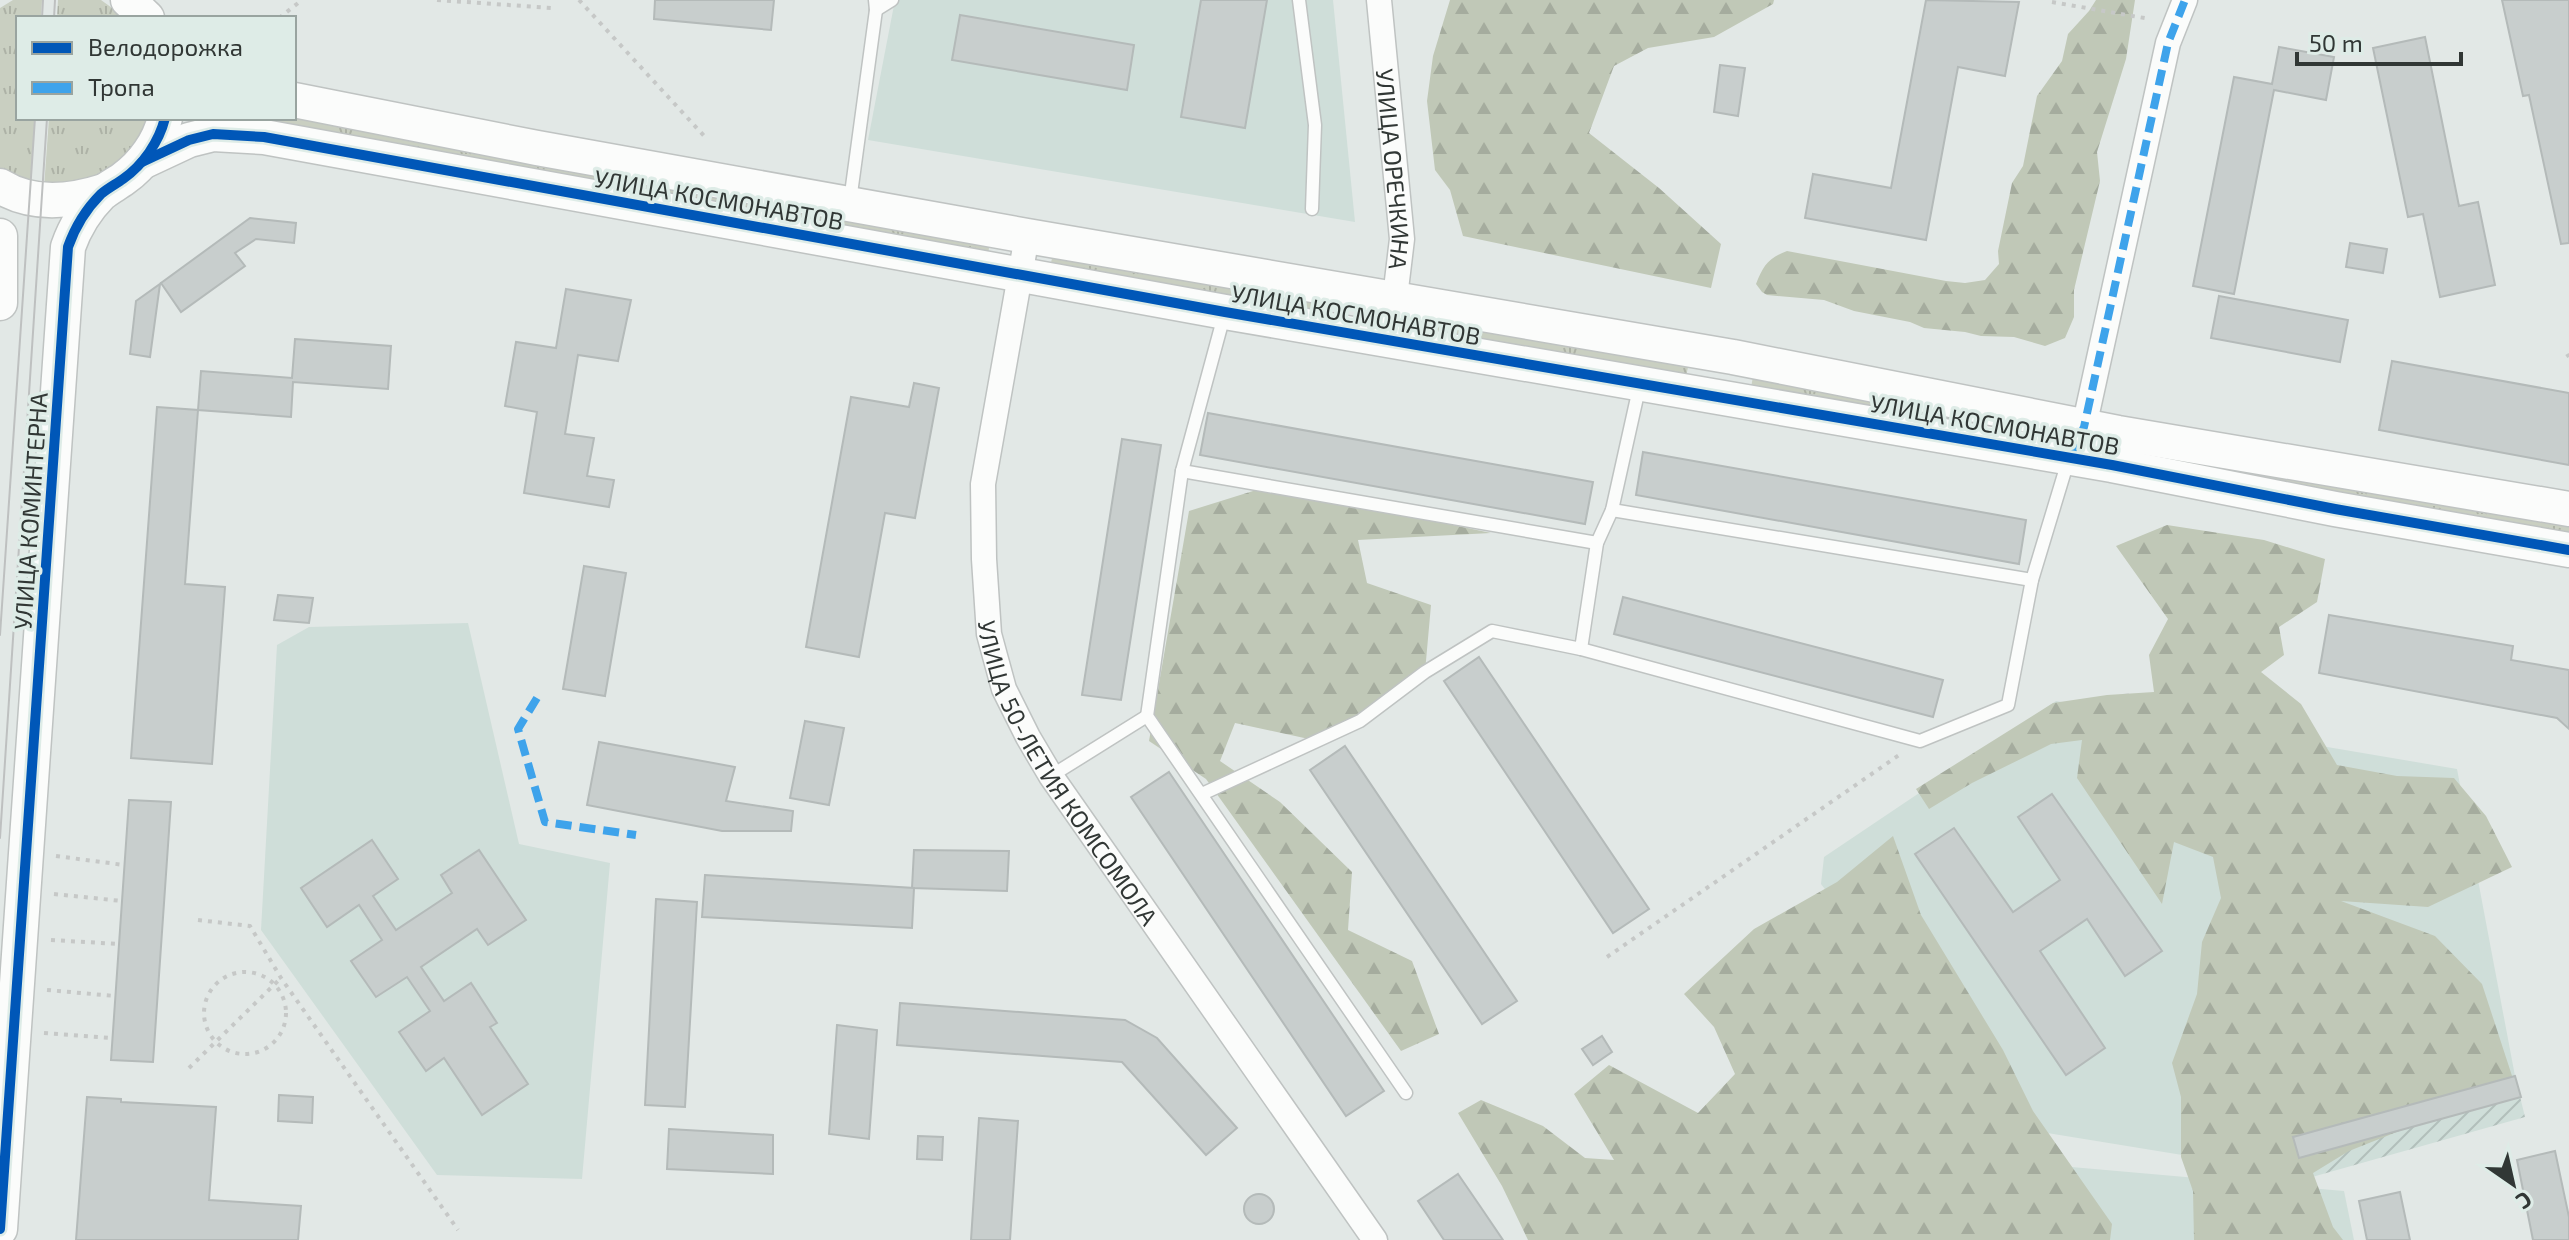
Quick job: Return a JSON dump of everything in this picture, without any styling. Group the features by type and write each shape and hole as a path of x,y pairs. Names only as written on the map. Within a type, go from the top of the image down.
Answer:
{"street":[{"name":"УЛИЦА ОРЕЧКИНА","path":"1379,0 1402,239 1390,339"},
{"path":"2069,458 2084,427 2168,43 2185,0"},
{"name":"УЛИЦА КОСМОНАВТОВ","path":"296,100 537,148 1027,236 1733,357 2084,427 2569,509"},
{"name":"УЛИЦА КОМИНТЕРНА","path":"0,1229 67,260 73,232 87,209 104,191 125,178 142,162 155,143 164,120"},
{"name":"УЛИЦА КОСМОНАВТОВ","path":"142,162 179,143 213,134 264,137 1225,312 2069,458 2569,550"},
{"path":"0,186 30,198 56,201 81,199 104,191"},
{"path":"0,236 0,303"},
{"name":"УЛИЦА 50-ЛЕТИЯ КОМСОМОЛА","path":"1027,236 983,484 989,634 1004,689 1051,776 1375,1240"}],"lane":[{"path":"849,204 876,5 892,0"},
{"path":"1299,0 1315,125 1312,209"},
{"path":"1225,312 1182,471 1147,716 1406,1093"},
{"path":"1581,649 1597,543 1612,510 1640,383"},
{"path":"1202,794 1360,721 1425,672 1492,631 1581,649 1920,741 2008,705 2032,580 2069,458"},
{"path":"1182,471 1597,543"},
{"path":"1612,510 2032,580"},
{"path":"1051,776 1147,716"}],"path":[{"path":"282,16 302,0"},
{"path":"437,0 552,8"},
{"path":"579,0 706,138"},
{"path":"2052,2 2150,19"},
{"path":"1607,957 1920,741"},
{"path":"56,856 124,865"},
{"path":"54,894 122,901"},
{"path":"198,920 250,926 281,978 458,1230"},
{"path":"51,940 119,944"},
{"path":"247,972 261,975 274,985 286,1006 286,1019 282,1033 273,1043 263,1051 239,1055 216,1043 204,1024 205,1000 211,989 221,979 234,973 247,972"},
{"path":"189,1068 281,978"},
{"path":"47,990 115,996"},
{"path":"44,1033 112,1038"}],"shaded area":[{"path":"895,0 1333,0 1355,222 868,140"},
{"path":"468,623 519,844 610,863 582,1179 437,1175 261,930 277,645 309,627"},
{"path":"2056,701 2457,769 2515,1076 2294,1137 2262,1168 2005,1126 1821,884 1824,857"},
{"path":"2515,1076 2525,1117 2305,1179 2293,1137"},
{"path":"2060,1166 2344,1191 2354,1240 2044,1240"}],"green space":[{"path":"13,0 42,0 41,16 16,16 16,120 35,120 30,187 0,171 0,8"},
{"path":"58,0 101,0 123,16 57,16"},
{"path":"1450,0 1774,0 1773,4 1714,37 1648,48 1614,66 1589,133 1659,188 1721,244 1711,288 1463,236 1450,190 1435,170 1427,101 1433,56"},
{"path":"2096,0 2135,0 2126,59 2097,152 2100,181 2074,290 2074,317 2065,338 2045,346 2014,337 1924,328 1910,322 1854,311 1824,300 1762,292 1756,284 1764,267 1787,251 1946,281 1965,283 1985,280 1999,264 1998,251 2012,183 2023,166 2037,96 2062,61 2068,34"},
{"path":"296,115 990,242 988,254 259,120 296,120"},
{"path":"49,120 151,120 135,150 96,181 44,188"},
{"path":"1053,253 1333,303 1331,313 1051,263"},
{"path":"1420,317 1688,367 1686,377 1418,327"},
{"path":"1753,377 2042,432 2040,441 1751,387"},
{"path":"2096,439 2569,522 2569,535 2094,451"},
{"path":"1269,486 1491,533 1358,540 1367,583 1431,605 1425,672 1318,741 1235,723 1220,761 1280,802 1352,872 1348,930 1412,961 1439,1034 1401,1051 1206,779 1149,741 1189,511"},
{"path":"2167,525 2264,540 2325,559 2317,602 2279,627 2284,655 2261,672 2301,704 2337,765 2397,776 2454,778 2486,816 2512,867 2428,907 2341,901 2435,936 2482,984 2515,1085 2349,1151 2313,1173 2333,1227 2343,1240 2194,1240 2193,1191 2181,1157 2181,1097 2172,1063 2197,994 2202,942 2221,898 2213,857 2174,842 2162,904 2077,778 2082,740 2051,744 1972,783 1929,809 1916,789 2053,703 2154,692 2149,655 2168,619 2116,546"},
{"path":"1893,836 1921,915 2003,1050 2033,1111 2112,1224 2110,1240 1528,1240 1502,1186 1458,1113 1481,1100 1543,1126 1585,1158 1614,1160 1574,1094 1609,1065 1698,1113 1735,1074 1714,1027 1684,994 1754,929 1837,882"}],"building":[{"path":"655,0 774,0 771,30 654,19"},
{"path":"1201,0 1267,0 1245,128 1181,117"},
{"path":"1926,0 2019,2 2005,76 1958,67 1926,240 1805,218 1813,174 1891,188"},
{"path":"2502,0 2569,0 2569,243 2561,244 2529,95 2523,96"},
{"path":"960,15 1134,45 1127,90 952,60"},
{"path":"2425,37 2459,206 2478,202 2495,285 2440,297 2423,214 2408,217 2373,48"},
{"path":"2279,47 2334,57 2326,100 2274,90 2234,294 2193,286 2234,77 2272,84"},
{"path":"1720,65 1745,68 1738,116 1714,112"},
{"path":"250,218 296,223 294,243 256,239 235,253 245,266 181,312 161,283"},
{"path":"2350,243 2387,249 2383,273 2346,267"},
{"path":"160,284 150,357 130,354 136,301"},
{"path":"566,289 631,300 618,361 578,355 565,434 594,438 587,476 614,480 609,507 524,493 537,412 505,406 516,342 556,348"},
{"path":"2219,296 2348,320 2340,362 2211,338"},
{"path":"295,339 391,346 388,389 293,382 291,417 198,410 201,371 292,378"},
{"path":"2392,361 2569,393 2569,465 2379,430"},
{"path":"914,383 939,388 915,518 885,513 859,657 806,647 851,397 909,407"},
{"path":"157,407 198,410 185,584 225,587 212,764 131,758"},
{"path":"1208,413 1593,482 1585,524 1200,455"},
{"path":"1122,439 1161,445 1121,700 1082,695"},
{"path":"1643,452 2026,520 2019,564 1636,495"},
{"path":"584,566 626,573 605,696 563,689"},
{"path":"278,595 313,598 309,623 274,620"},
{"path":"1623,597 1943,680 1933,717 1614,634"},
{"path":"2329,615 2513,646 2511,660 2569,670 2569,729 2557,718 2319,673"},
{"path":"1479,657 1649,909 1613,933 1444,681"},
{"path":"805,721 844,728 829,805 790,798"},
{"path":"599,742 735,767 726,801 793,811 791,831 722,831 587,805"},
{"path":"1345,746 1517,1001 1482,1024 1310,770"},
{"path":"1169,772 1384,1091 1346,1116 1131,797"},
{"path":"2052,794 2162,951 2125,976 2087,919 2040,951 2105,1048 2066,1075 1915,854 1954,828 2013,912 2060,880 2018,817"},
{"path":"129,800 171,802 153,1062 111,1060"},
{"path":"372,840 398,879 373,896 396,930 452,893 441,875 479,850 526,920 488,945 477,929 421,967 444,1001 471,983 497,1023 490,1027 528,1084 482,1115 444,1058 426,1071 399,1032 430,1011 407,977 376,997 351,961 382,940 359,905 327,927 301,888"},
{"path":"914,850 1009,851 1007,891 912,888"},
{"path":"705,875 914,888 912,928 702,917"},
{"path":"656,899 697,902 685,1107 645,1105"},
{"path":"900,1003 1125,1020 1157,1038 1237,1128 1206,1155 1122,1062 897,1045"},
{"path":"837,1025 877,1030 869,1139 829,1134"},
{"path":"1602,1036 1612,1052 1593,1065 1582,1049"},
{"path":"2515,1076 2521,1097 2299,1158 2293,1137"},
{"path":"279,1095 313,1097 312,1123 278,1121"},
{"path":"87,1097 216,1107 209,1200 301,1206 298,1240 76,1240"},
{"path":"979,1118 1018,1121 1010,1240 971,1240"},
{"path":"669,1129 773,1135 773,1174 667,1169"},
{"path":"918,1136 943,1137 942,1160 917,1159"},
{"path":"2555,1151 2569,1217 2569,1240 2533,1240 2517,1160"},
{"path":"1458,1174 1503,1240 1444,1240 1418,1201"},
{"path":"2400,1192 2410,1240 2367,1240 2359,1201"},
{"path":"1259,1194 1265,1195 1273,1203 1273,1215 1265,1223 1259,1224 1253,1223 1245,1215 1244,1209 1245,1203 1253,1195"}],"tram line":[{"path":"42,16 43,0"},
{"path":"54,16 55,0"},
{"path":"0,635 35,120"},
{"path":"0,838 47,120"}],"marked path":[{"path":"2069,458 2084,427 2168,43 2185,0"},
{"path":"537,698 518,729 545,822 636,835"}],"cycle path":[{"path":"0,1229 68,247 74,232 96,200 137,167 149,152 164,120"},
{"path":"142,162 189,140 213,134 264,137 1225,312 2112,465 2335,509 2569,550"}]}
